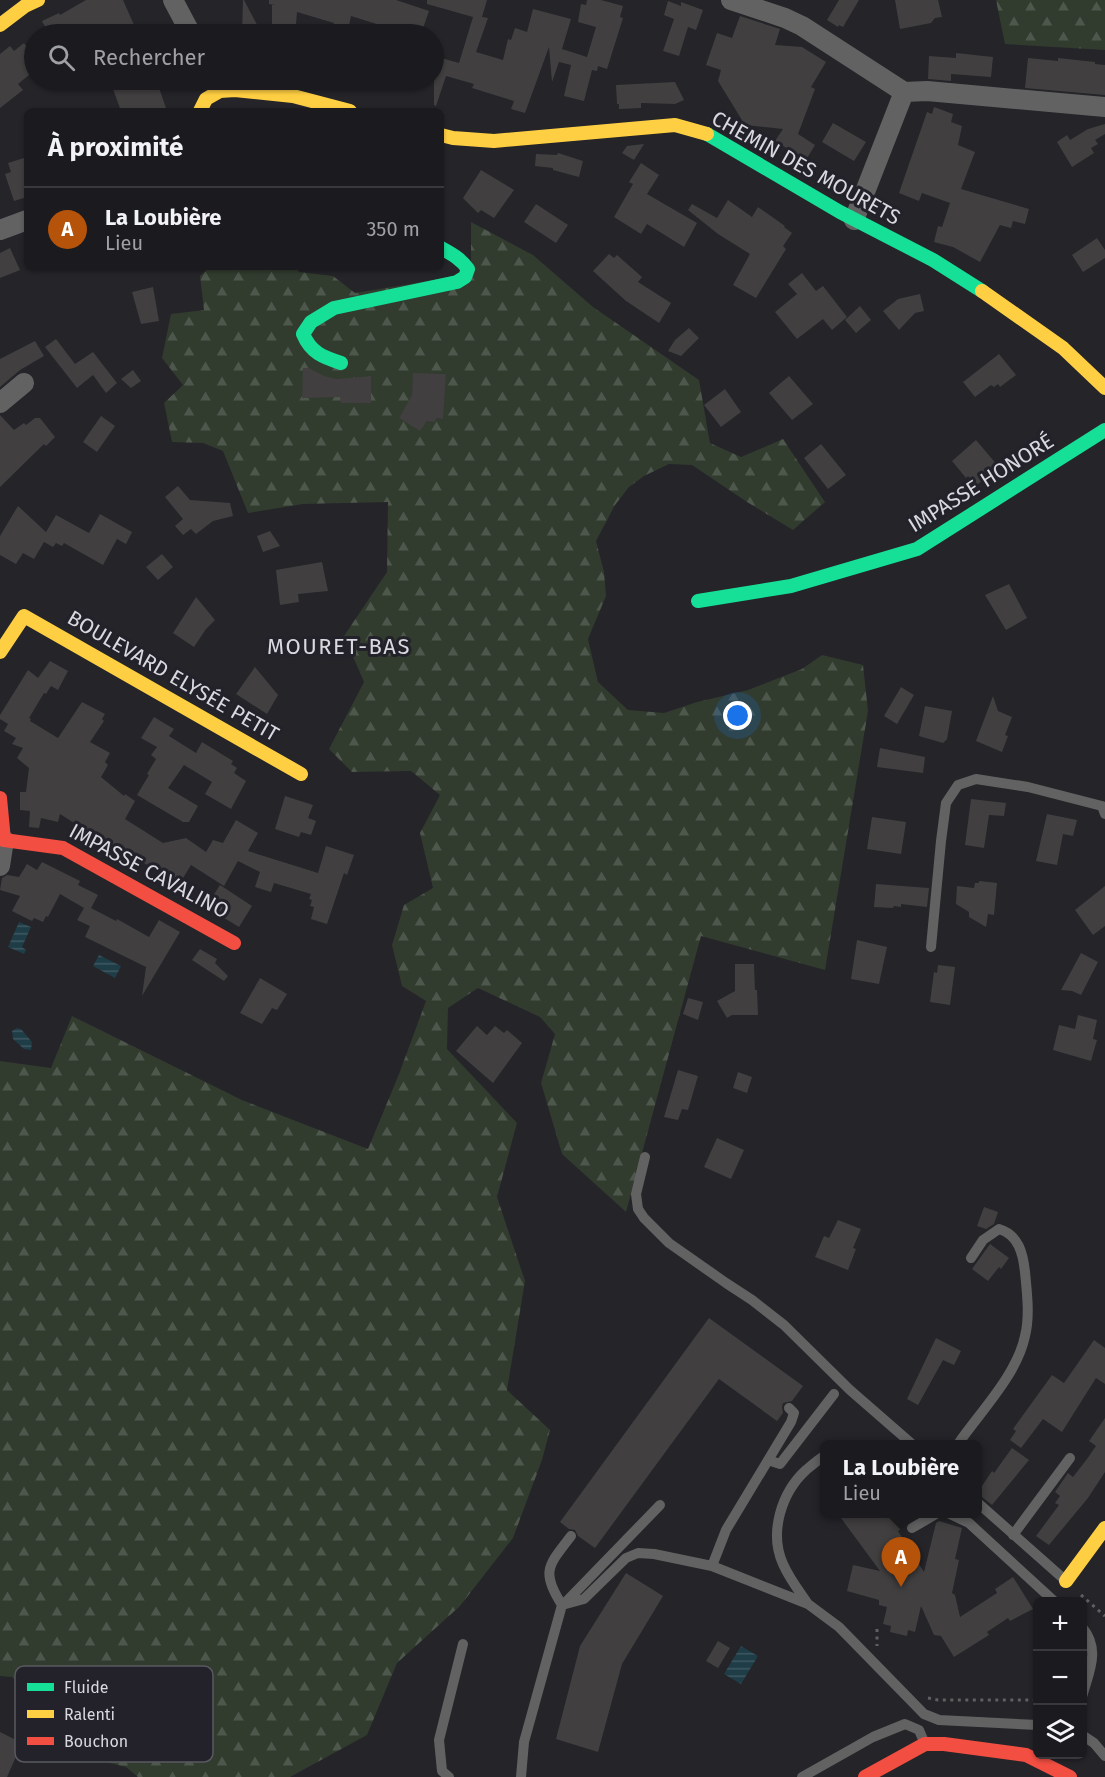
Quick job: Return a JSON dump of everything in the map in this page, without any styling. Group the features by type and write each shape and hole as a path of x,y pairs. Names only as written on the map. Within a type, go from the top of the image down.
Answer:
{"street":[{"path":"0,25 25,6 38,0"},
{"path":"173,0 186,24"},
{"path":"730,0 802,26 904,92 927,91 1105,107"},
{"path":"202,108 214,90"},
{"path":"235,90 293,96 339,108"},
{"path":"854,220 904,92"},
{"name":"CHEMIN DES MOURETS","path":"444,136 494,141 675,125 709,135 854,220 933,260 978,288 1063,348 1105,388"},
{"path":"0,230 24,221"},
{"path":"341,363 317,355 310,350 303,334 310,322 334,308 457,282 465,277 468,269 459,257 444,250"},
{"path":"0,404 24,383"},
{"name":"IMPASSE HONORÉ","path":"698,601 790,586 917,549 1105,430"},
{"name":"BOULEVARD ELYSÉE PETIT","path":"0,652 24,616 301,774"},
{"path":"0,798 4,840 0,866"},
{"name":"IMPASSE CAVALINO","path":"4,840 63,848 234,943"},
{"path":"1066,1581 1105,1528"},
{"path":"865,1777 925,1744 944,1744 1026,1755 1070,1777"}],"lane":[{"path":"931,947 946,803 958,785 976,779 1028,787 1102,806 1105,814"},
{"path":"645,1157 636,1194 638,1209 644,1218 669,1243 784,1325 850,1390 907,1440"},
{"path":"961,1440 1014,1366 1026,1334 1028,1305 1023,1255 1017,1242 1007,1231 999,1229 983,1240 971,1258"},
{"path":"768,1460 780,1464 834,1394"},
{"path":"712,1566 726,1530 791,1422 794,1413 789,1408"},
{"path":"1017,1538 1070,1458"},
{"path":"808,1604 783,1564 777,1541 779,1515 790,1490 805,1471 820,1459"},
{"path":"521,1777 524,1742 562,1605 660,1505"},
{"path":"982,1507 1066,1581"},
{"path":"912,1528 929,1518"},
{"path":"958,1518 969,1523 1050,1597"},
{"path":"562,1605 549,1581 550,1564 571,1536"},
{"path":"562,1605 584,1599 626,1558 638,1552 712,1566 808,1604 839,1627 924,1714 939,1720 1033,1725"},
{"path":"1087,1634 1094,1651 1087,1680"},
{"path":"448,1777 442,1771 439,1740 463,1644"},
{"path":"802,1777 873,1737 905,1724 919,1730 925,1744"},
{"path":"1087,1738 1105,1756"}],"path":[{"path":"1066,1581 1105,1616"},
{"path":"877,1629 876,1641 879,1652"},
{"path":"924,1697 938,1700 1033,1700"}],"green space":[{"path":"996,0 1105,0 1105,50 1005,44"},
{"path":"471,222 533,255 593,307 699,380 710,443 741,457 783,439 825,502 793,530 692,465 669,464 644,476 629,487 615,505 596,541 604,572 606,596 588,639 598,682 628,710 664,713 697,702 748,690 802,669 822,655 863,665 868,711 825,970 701,936 626,1212 562,1154 541,1083 555,1034 540,1017 478,988 448,1008 447,1049 517,1123 497,1197 525,1281 507,1390 550,1430 542,1460 513,1538 460,1606 397,1663 367,1735 290,1777 138,1777 126,1767 106,1762 213,1762 213,1666 15,1666 15,1680 12,1677 0,1676 0,1061 51,1068 72,1016 242,1100 368,1149 426,1001 402,986 392,945 404,905 433,888 420,833 440,795 411,771 352,772 329,749 364,682 344,636 387,572 388,502 303,504 248,513 223,451 203,443 172,442 164,403 183,385 162,358 171,314 204,310 200,276 207,270 298,270 333,276 355,293 471,274"}],"water":[{"path":"19,922 31,927 22,947 26,950 24,954 8,947"},
{"path":"99,955 121,966 115,978 93,966"},
{"path":"17,1028 21,1029 32,1042 31,1050 24,1049 13,1039 12,1031"},
{"path":"741,1646 758,1656 741,1684 724,1674"}],"building":[{"path":"86,0 123,0 134,24 44,24 42,21 59,13 60,15"},
{"path":"243,0 244,0 257,24 242,24"},
{"path":"269,0 396,0 429,11 424,24 376,24 351,16 349,24 334,24 297,12 296,24 272,24 272,5 275,5 269,4"},
{"path":"427,0 487,0 482,17 488,18 476,52 503,60 508,39 511,40 515,28 527,32 533,9 571,19 562,49 587,57 596,27 578,22 581,4 586,5 587,0 601,0 623,6 620,17 623,18 607,69 598,66 597,71 592,70 584,101 564,96 571,65 559,62 552,82 549,47 525,113 511,109 514,101 472,88 474,84 446,76 444,82 444,59 459,63 473,17 427,4"},
{"path":"839,0 859,0 843,27 839,25 838,27 827,20"},
{"path":"895,0 938,0 942,17 935,18 931,23 900,29"},
{"path":"668,1 681,6 681,2 703,10 696,30 688,27 679,56 663,51 674,19 664,15"},
{"path":"740,16 780,29 775,45 802,47 826,62 811,87 815,89 798,134 815,145 806,160 775,141 783,129 745,125 718,81 721,70 706,65 717,33 732,38"},
{"path":"24,43 24,79 18,84 23,90 0,108 0,54 10,46 14,51"},
{"path":"956,53 993,57 991,77 951,74 951,81 928,79 929,56 956,58"},
{"path":"1028,58 1058,61 1058,58 1105,65 1105,95 1025,88"},
{"path":"675,82 684,100 675,104 641,103 641,108 619,109 616,85"},
{"path":"113,90 160,90 166,108 120,108"},
{"path":"434,90 441,90 436,106 434,105"},
{"path":"934,107 953,114 951,122 962,126 958,145 975,152 961,189 1029,209 1025,224 1013,221 1011,228 1000,225 980,262 953,247 934,242 938,226 942,227 950,203 922,193 919,201 899,193 927,112 932,114"},
{"path":"833,123 866,142 854,161 822,142"},
{"path":"1105,124 1105,134 1095,140 1098,144 1091,148 1094,153 1072,167 1057,142 1067,135 1070,140 1088,129"},
{"path":"644,144 634,160 622,153 627,146"},
{"path":"558,153 583,161 579,177 553,170 553,168 535,166 536,154 557,155"},
{"path":"24,158 24,198 14,201 5,174 11,172 8,163"},
{"path":"641,163 659,175 647,194 697,223 684,247 647,224 641,234 614,217 633,184 629,182"},
{"path":"481,170 514,190 494,218 481,210 478,213 463,198"},
{"path":"728,200 752,217 758,207 792,233 783,246 786,249 756,298 733,285 750,254 718,234 688,210 692,204 717,218"},
{"path":"536,204 568,225 556,243 524,222"},
{"path":"1097,238 1105,250 1105,258 1083,272 1072,255"},
{"path":"10,248 20,270 0,278 0,253"},
{"path":"609,254 614,258 617,255 642,277 638,282 671,303 659,323 626,301 593,271"},
{"path":"802,273 816,291 823,286 847,317 832,330 823,319 797,339 775,312 797,294 788,284"},
{"path":"153,287 159,321 141,324 132,292"},
{"path":"920,294 924,311 915,313 899,330 883,311 898,299"},
{"path":"860,306 871,320 856,333 845,320"},
{"path":"689,328 699,338 681,356 668,351 675,340"},
{"path":"56,339 75,364 93,352 117,383 106,393 93,375 77,388 45,347"},
{"path":"35,341 44,356 20,370 0,387 0,359"},
{"path":"999,354 1016,375 1000,387 998,384 994,387 991,385 975,397 963,382"},
{"path":"303,368 309,368 336,379 371,376 371,403 341,403 340,397 302,398"},
{"path":"133,370 141,381 131,388 121,379"},
{"path":"413,373 446,374 443,419 436,418 435,422 427,421 420,431 399,418 412,395"},
{"path":"789,376 813,404 792,420 769,393"},
{"path":"725,389 741,412 721,427 704,405"},
{"path":"0,415 14,430 24,423 26,425 35,418 40,418 55,437 46,446 44,444 0,487"},
{"path":"101,416 115,426 97,452 83,442"},
{"path":"976,440 998,466 976,486 952,461"},
{"path":"821,444 846,475 828,489 804,458"},
{"path":"178,486 190,500 230,503 233,516 213,521 196,534 191,529 183,535 175,526 183,519 165,497"},
{"path":"18,506 46,532 56,515 89,533 100,514 132,532 126,544 117,539 103,565 64,543 62,546 56,543 53,547 44,542 34,559 23,553 16,564 0,555 0,536"},
{"path":"270,531 280,546 263,552 257,536"},
{"path":"162,554 173,567 158,580 146,567"},
{"path":"322,562 328,591 298,594 299,602 280,605 276,570"},
{"path":"1009,584 1027,618 1006,630 985,595"},
{"path":"196,597 215,620 194,647 173,633"},
{"path":"50,661 68,671 58,690 51,686 46,694 44,693 29,718 30,721 58,738 82,702 105,714 102,719 104,721 90,742 110,753 105,762 108,765 101,777 124,796 125,794 135,801 125,819 163,843 186,838 206,852 213,840 223,843 236,820 258,833 248,851 318,873 326,846 354,855 347,875 344,873 327,924 311,919 314,907 310,906 311,894 274,883 271,892 255,887 260,872 238,861 224,886 191,865 180,883 177,881 176,883 136,858 134,861 60,814 58,822 41,818 39,828 29,827 30,811 20,810 20,792 26,792 29,768 17,758 23,748 12,744 16,738 4,731 8,724 0,719 0,715 28,670 38,678"},
{"path":"255,667 278,695 267,714 236,694"},
{"path":"901,687 914,695 897,724 884,716"},
{"path":"993,696 998,711 1012,717 1002,752 976,741"},
{"path":"925,706 952,711 947,739 943,743 919,736"},
{"path":"154,717 174,729 169,736 196,753 202,742 233,761 231,764 237,768 234,773 246,781 231,809 205,794 212,782 184,765 168,788 198,806 189,822 183,822 137,795 156,759 151,755 157,747 141,738"},
{"path":"880,748 925,757 923,773 877,767"},
{"path":"285,796 313,805 308,818 316,821 311,835 301,832 299,837 275,829"},
{"path":"971,799 1006,803 1004,816 989,815 984,848 965,845"},
{"path":"1047,814 1077,820 1073,836 1063,834 1057,865 1036,861"},
{"path":"872,817 906,822 901,854 867,849"},
{"path":"42,862 80,881 78,885 98,895 91,908 116,921 117,919 149,937 159,920 180,932 142,996 146,967 85,937 90,926 77,920 84,908 60,894 43,922 34,918 32,921 12,911 20,896 0,890 2,878 7,875 19,877 27,864 37,870"},
{"path":"979,881 997,883 994,915 988,914 986,927 969,917 969,912 956,904 957,886 974,888 975,883"},
{"path":"876,884 929,888 927,907 901,904 901,907 894,906 893,908 874,907"},
{"path":"220,885 252,906 239,927 206,907"},
{"path":"1105,886 1105,926 1093,935 1075,910"},
{"path":"857,940 887,947 879,984 851,979"},
{"path":"200,949 217,959 215,963 228,976 224,981 192,960"},
{"path":"1081,953 1098,962 1081,995 1061,990"},
{"path":"735,964 754,964 758,1015 732,1015 727,1018 717,1001 735,991"},
{"path":"938,965 955,967 950,1005 930,1002 934,972 937,973"},
{"path":"260,978 287,994 277,1010 272,1008 262,1024 240,1013"},
{"path":"688,998 703,1002 698,1020 683,1014"},
{"path":"1078,1015 1097,1020 1093,1039 1097,1040 1091,1061 1053,1050 1059,1025 1075,1029"},
{"path":"477,1026 487,1035 495,1026 504,1033 507,1030 522,1043 493,1083 456,1051"},
{"path":"678,1070 698,1076 688,1110 682,1109 678,1120 664,1117"},
{"path":"738,1072 752,1077 747,1093 733,1088"},
{"path":"717,1138 744,1150 731,1179 704,1167"},
{"path":"984,1207 998,1212 994,1224 986,1229 977,1226"},
{"path":"838,1220 861,1229 853,1248 856,1249 848,1270 815,1257 824,1236 829,1238"},
{"path":"990,1244 1009,1258 988,1281 972,1269"},
{"path":"709,1318 803,1386 792,1401 783,1403 783,1413 777,1421 719,1379 595,1548 578,1536 575,1530 569,1529 560,1522"},
{"path":"936,1338 961,1351 954,1365 943,1360 918,1405 907,1399"},
{"path":"1094,1340 1105,1348 1105,1384 1096,1378 1062,1432 1043,1419 1021,1448 1010,1440 1016,1431 1013,1429 1052,1375 1064,1383"},
{"path":"1105,1418 1105,1472 1088,1498 1049,1545 1036,1536 1059,1505 1055,1503 1060,1496 1055,1492 1068,1473 1073,1477 1096,1446 1089,1441"},
{"path":"1012,1448 1029,1460 992,1505 982,1497 982,1486 992,1471 994,1473"},
{"path":"841,1518 897,1518 903,1528 898,1531 924,1572 936,1523 939,1521 962,1528 955,1559 959,1560 952,1593 955,1595 960,1617 997,1593 995,1589 1013,1577 1033,1609 1010,1621 1008,1618 987,1632 989,1635 954,1657 941,1636 934,1635 921,1606 915,1632 908,1630 907,1636 890,1632 891,1626 883,1624 887,1607 879,1605 879,1600 847,1591 853,1565 880,1571"},
{"path":"626,1573 663,1596 622,1664 598,1752 556,1739 580,1646"},
{"path":"718,1641 730,1648 718,1668 706,1661"},
{"path":"0,1732 15,1740 15,1759 7,1777 0,1777"}],"traffic: fast":[{"path":"707,134 840,212 933,260 982,291"},
{"path":"341,363 323,356 310,346 303,334 311,322 334,308 457,282 465,277 468,269 456,257 444,250"},
{"path":"698,601 791,586 917,549 1105,430"}],"traffic: slow":[{"path":"0,25 25,6 38,0"},
{"path":"202,108 206,99 220,91 235,90"},
{"path":"235,90 293,96 339,108"},
{"path":"444,136 494,141 675,125 707,134"},
{"path":"982,291 1063,348 1105,388"},
{"path":"0,652 24,616 301,774"},
{"path":"1066,1581 1105,1528"}],"traffic: jam":[{"path":"0,798 4,840 63,848 234,943"},
{"path":"865,1777 925,1744 944,1744 1026,1755 1070,1777"}],"place":[{"name":"La Loubière","path":"901,1587"}],"district":[{"name":"MOURET-BAS","path":"339,646"}]}
